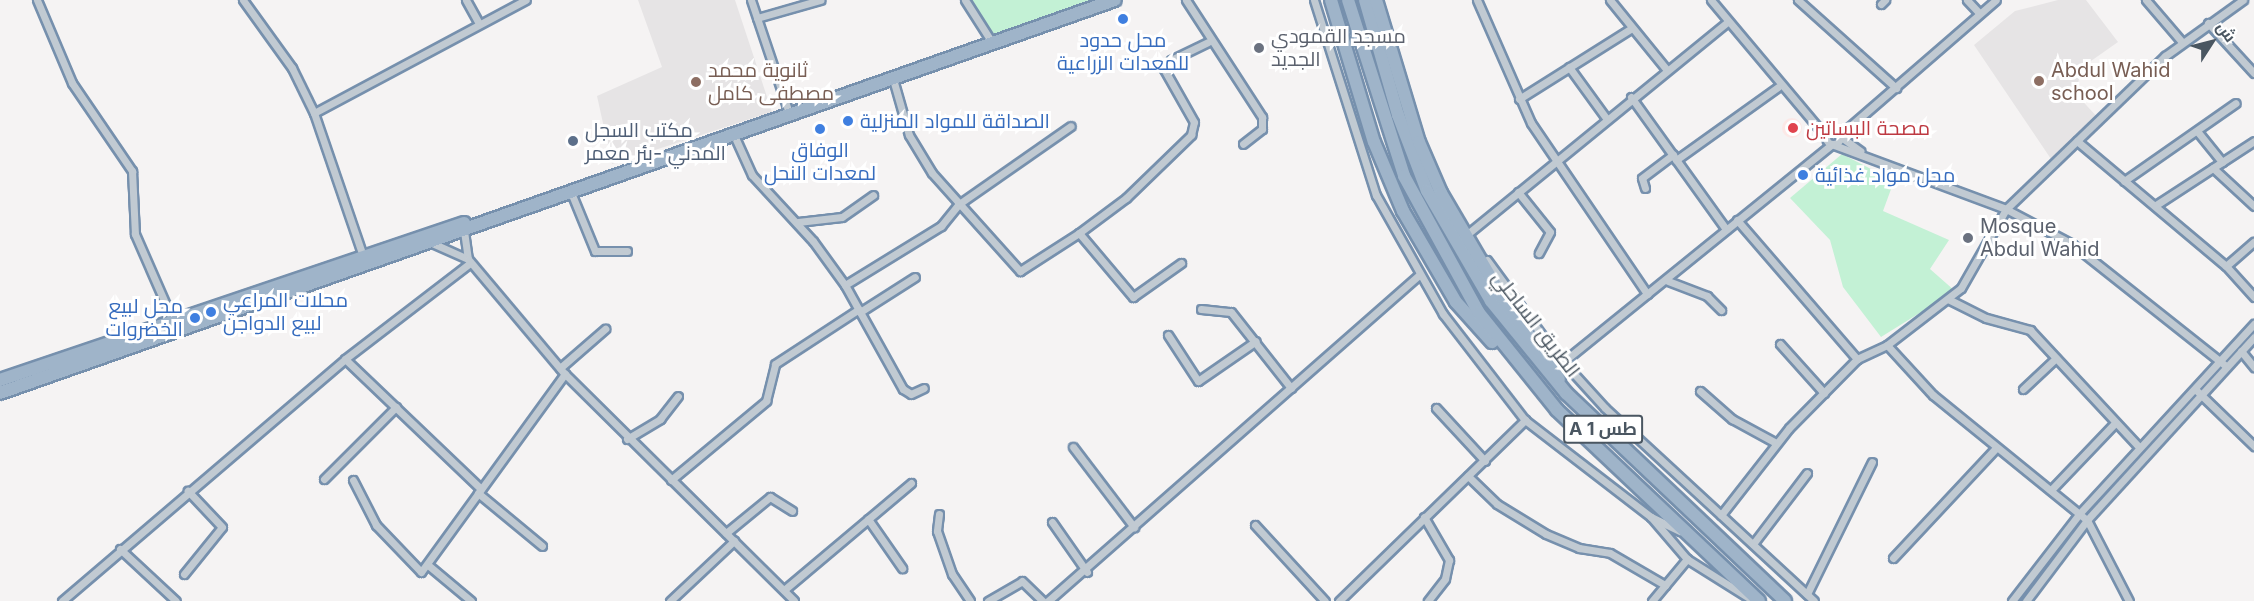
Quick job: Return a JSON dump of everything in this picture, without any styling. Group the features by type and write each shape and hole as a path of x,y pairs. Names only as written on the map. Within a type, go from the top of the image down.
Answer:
{"highway":[{"path":"0,393 275,292 1115,0"},
{"path":"1331,0 1374,142 1416,238 1456,302 1504,351"},
{"name":"الطريق الساحلي","path":"1348,0 1397,159 1435,241 1504,351 1557,410 1696,540 1757,601"},
{"name":"الطريق الساحلي","path":"1365,0 1411,152 1448,234 1491,301 1566,393 1785,601"},
{"path":"1376,0 1419,142 1467,235 1566,393"},
{"path":"365,262 432,243 485,220"},
{"path":"0,380 173,321 275,292"}],"street":[{"path":"37,0 72,83 132,171 135,234 173,321"},
{"path":"243,0 292,68 314,113 365,262"},
{"path":"466,0 479,23"},
{"path":"314,113 479,23 526,0"},
{"path":"751,0 789,113"},
{"path":"965,0 993,44"},
{"path":"1186,0 1208,42 1262,117 1262,129 1243,144"},
{"path":"1314,0 1362,159 1419,275 1469,351 1525,420 1651,517 1696,540"},
{"path":"1477,0 1519,99 1556,160 1647,294"},
{"path":"1610,0 1630,29 1666,69"},
{"path":"1711,0 1778,87 1813,119 1829,141 2006,209 2072,244 2219,358 2226,366"},
{"path":"1798,0 1896,88"},
{"path":"1967,0 1979,13"},
{"path":"1563,362 1647,294 1668,281 1725,228 1819,156 1837,133 1896,88 1996,0"},
{"path":"2146,0 2182,42"},
{"path":"1721,515 1776,443 1857,360 1887,345 1961,288 2006,209 2182,42 2243,0"},
{"path":"757,18 815,1"},
{"path":"1727,22 1631,97 1467,235 1563,362 1721,515 1814,601"},
{"path":"2208,22 2254,73"},
{"path":"1519,99 1630,29"},
{"path":"892,79 909,135 959,204 1020,272 1126,198 1191,135 1194,122 1164,69 1208,42"},
{"path":"1569,67 1606,118"},
{"path":"1645,188 1642,178 1778,87"},
{"path":"1631,97 1725,228"},
{"path":"2124,181 2236,103"},
{"path":"1813,119 1837,133 1864,154"},
{"path":"845,285 941,226 959,204 1071,126"},
{"path":"2197,131 2222,162"},
{"path":"733,132 752,175 798,222 845,285 903,389 910,394 924,388"},
{"path":"1829,141 1837,133"},
{"path":"2077,141 2226,266 2254,297"},
{"path":"2156,205 2254,141"},
{"path":"2213,168 2254,206"},
{"path":"570,190 596,251 627,251"},
{"path":"1518,192 1550,232 1539,253"},
{"path":"798,222 842,217 873,195"},
{"path":"1737,220 1857,360"},
{"path":"464,231 469,261"},
{"path":"1079,232 1133,297 1181,263"},
{"path":"2226,266 2254,242"},
{"path":"432,243 469,261 562,371 627,439 794,601"},
{"path":"62,601 120,549 345,359 469,261"},
{"path":"1048,601 1087,572 1134,527 1419,275"},
{"path":"670,480 766,401 775,363 915,277"},
{"path":"1668,281 1707,296 1721,310"},
{"path":"1948,299 1986,318 2020,323 2139,447"},
{"path":"1201,309 1232,312 1291,388"},
{"path":"2012,601 2080,513 2192,387 2254,324"},
{"path":"353,480 376,525 416,573 428,565 562,371 605,329"},
{"path":"1168,335 1198,381 1256,341"},
{"path":"2026,601 2087,520 2200,393 2254,337"},
{"path":"1780,344 1824,393"},
{"path":"1887,345 1933,395 2087,520 2129,601"},
{"path":"2241,351 2254,367"},
{"path":"2023,389 2056,358"},
{"path":"345,359 396,406 479,491 542,546"},
{"path":"2192,387 2254,446"},
{"path":"1700,391 1732,419 1776,443"},
{"path":"627,439 660,419 678,396"},
{"path":"324,479 396,406"},
{"path":"1436,408 1485,461"},
{"path":"1339,601 1525,420"},
{"path":"2051,490 2115,423"},
{"path":"1073,447 1134,527"},
{"path":"1893,558 1996,448"},
{"path":"1807,594 1872,462"},
{"path":"1753,544 1807,472"},
{"path":"1468,476 1497,504 1546,534 1579,548 1610,553 1665,585"},
{"path":"784,590 911,483"},
{"path":"184,574 222,527 188,491"},
{"path":"726,533 770,497 792,511"},
{"path":"939,514 937,531 952,574 970,601"},
{"path":"1424,517 1449,560 1445,579 1428,601"},
{"path":"1651,517 1687,559 1757,601"},
{"path":"868,519 902,568"},
{"path":"1052,522 1087,572"},
{"path":"1255,525 1325,601"},
{"path":"670,601 734,541"},
{"path":"120,549 176,601"},
{"path":"1652,601 1687,559"},
{"path":"428,565 471,601"},
{"path":"988,601 1022,581 1043,601"}],"shaded area":[{"name":"ثانوية محمد مصطفى كامل","path":"638,0 735,0 772,112 612,164 597,96 662,67"},
{"name":"Abdul Wahid school","path":"2058,0 2086,0 2118,42 2081,68 2076,94 2099,119 2051,159 1974,45 2015,11"},
{"name":"مصحة البساتين","path":"1792,118 1799,121 1802,128 1799,135 1792,138 1785,135 1782,128 1785,121"}],"green space":[{"path":"965,0 1103,0 985,38"},
{"path":"1842,154 1894,181 1883,211 1949,240 1930,269 1955,291 1881,337 1843,287 1830,240 1790,198"}],"place":[{"name":"محل حدود للمعدات الزراعية","path":"1123,19"},
{"name":"مسجد القمودي الجديد","path":"1259,48"},
{"name":"Abdul Wahid school","path":"2039,81"},
{"name":"ثانوية محمد مصطفى كامل","path":"696,82"},
{"name":"الصداقة للمواد المنزلية","path":"848,121"},
{"name":"مصحة البساتين","path":"1793,128"},
{"name":"الوفاق لمعدات النحل","path":"820,129"},
{"name":"مكتب السجل المدني -بئر معمر","path":"573,141"},
{"name":"محل مواد غذائية","path":"1803,175"},
{"name":"Mosque Abdul Wahid","path":"1968,238"},
{"name":"محلات المراعي لبيع الدواجن","path":"211,312"},
{"name":"محل لبيع الخضروات","path":"195,318"}]}
